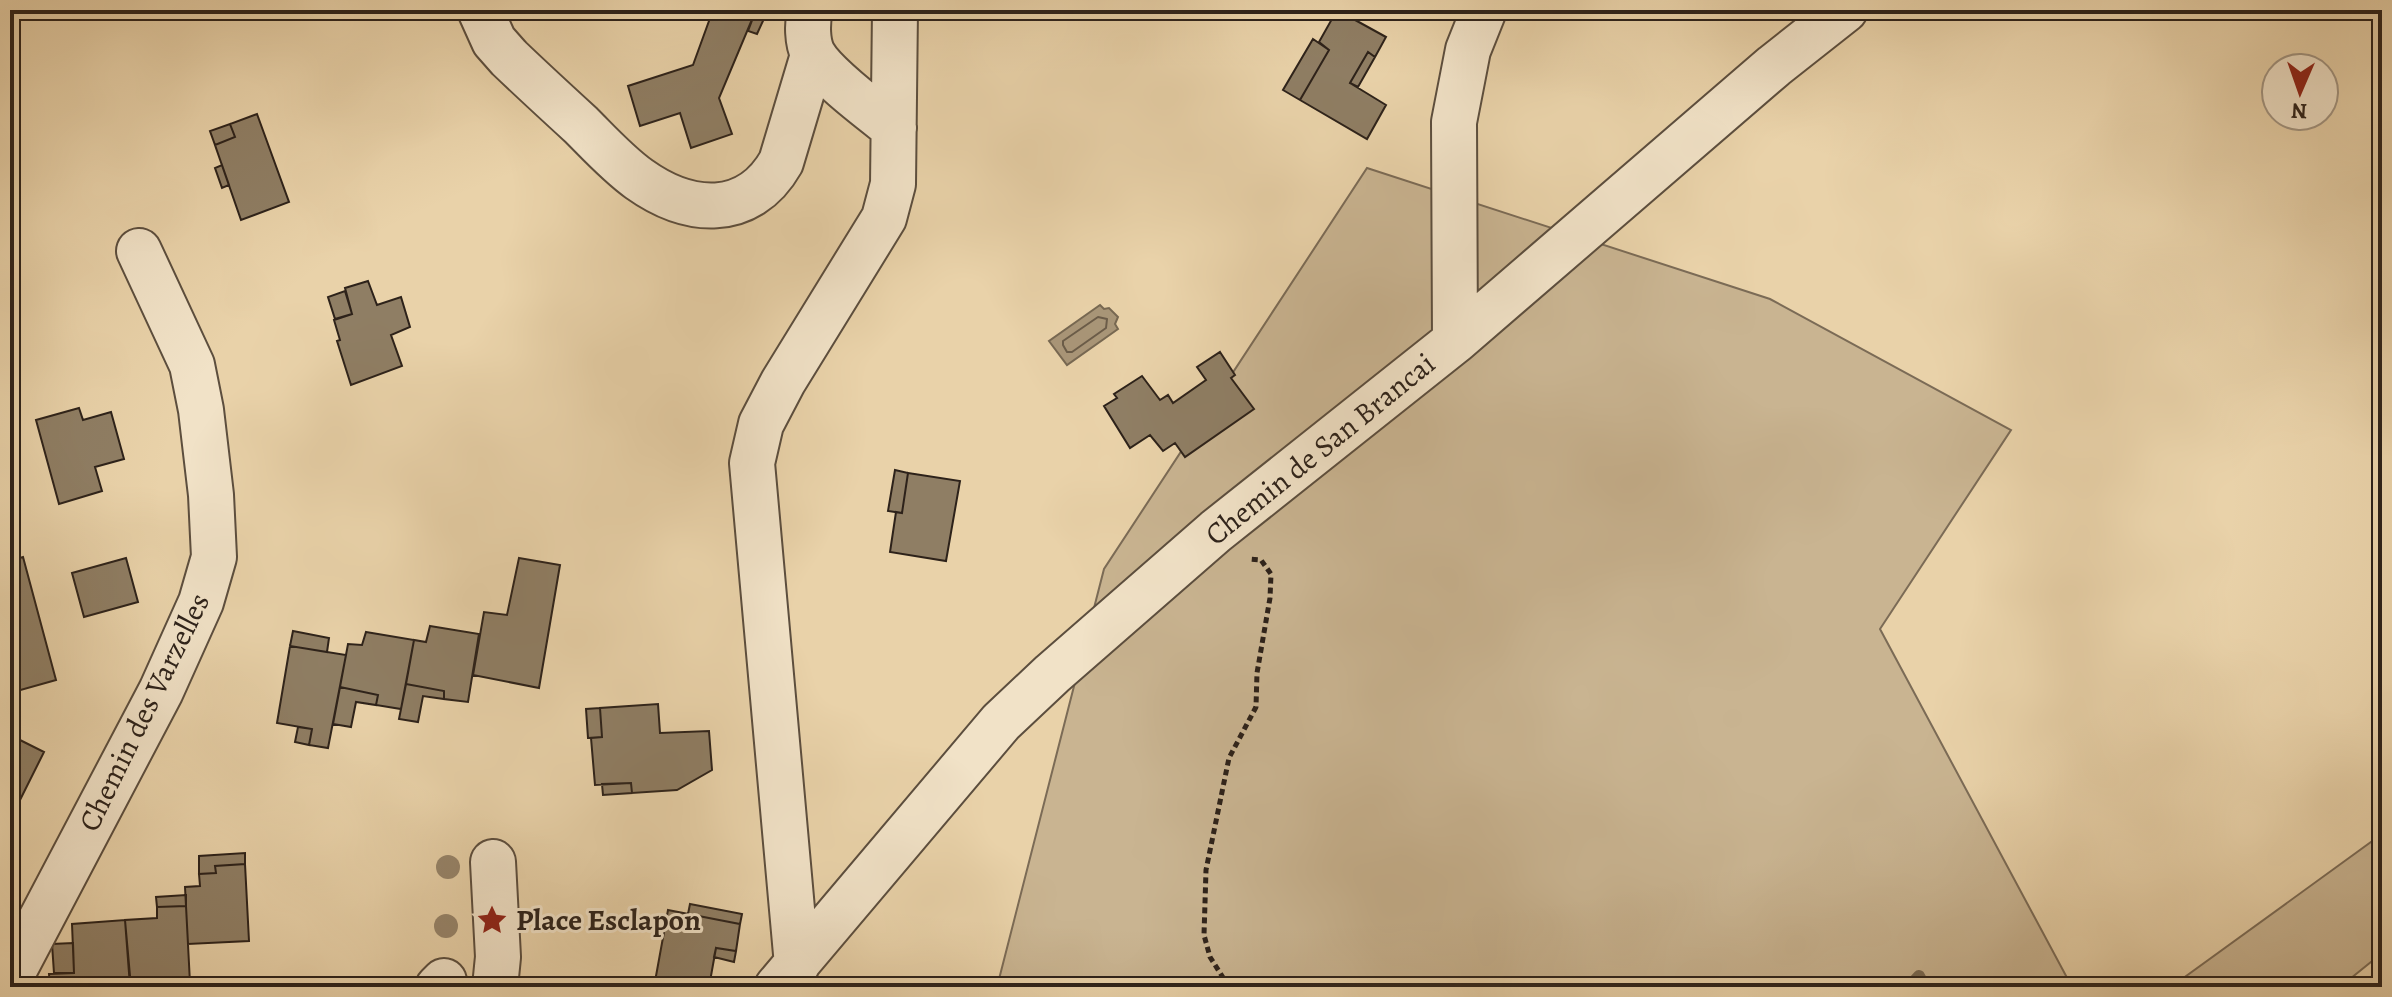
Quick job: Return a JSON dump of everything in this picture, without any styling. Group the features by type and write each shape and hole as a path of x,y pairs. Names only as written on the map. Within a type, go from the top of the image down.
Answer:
{"street":[{"path":"480,10 494,41 509,58 639,179 661,191 702,205 734,203 753,196 774,175 781,162 813,55 809,35 810,10"},
{"path":"787,976 752,463 761,424 783,382 884,218 893,184 895,10"},
{"path":"1455,341 1454,122 1468,50 1484,10"},
{"name":"Chemin de San Brancai","path":"787,976 1001,722 1107,624 1190,553 1455,341 1774,66 1845,10"},
{"path":"813,55 845,88 894,128"},
{"name":"Chemin des Varzelles","path":"10,978 161,691 201,602 214,557 213,512 192,365 139,251"},
{"path":"493,862 496,972"}],"path":[{"path":"1190,553 1261,560 1271,574 1257,673 1256,707 1229,758 1206,870 1204,935 1210,957 1229,987"}],"shaded area":[{"path":"1367,168 1770,299 2011,430 1880,629 2072,987 997,987 1104,569"},
{"path":"2382,834 2382,953 2340,987 2171,987"}],"water":[{"path":"1100,305 1104,309 1109,308 1118,317 1115,324 1118,329 1067,365 1049,341"}],"building":[{"path":"713,10 756,10 719,98 732,134 691,148 680,113 640,126 628,86 693,65"},
{"path":"756,10 767,12 757,34 748,31"},
{"path":"1337,10 1386,37 1375,57 1368,52 1350,83 1386,105 1367,139 1300,100 1329,50 1319,42"},
{"path":"1313,39 1329,50 1300,100 1283,90"},
{"path":"1368,52 1375,57 1358,87 1350,83"},
{"path":"257,114 289,202 241,220 215,145 235,137 230,124"},
{"path":"230,124 235,137 215,145 210,131"},
{"path":"222,165 229,185 222,188 215,168"},
{"path":"368,281 377,305 401,297 410,327 391,335 402,366 351,385 337,341 340,340 334,320 352,314 345,288"},
{"path":"345,291 352,314 335,319 328,297"},
{"path":"1220,352 1235,375 1231,378 1254,409 1185,457 1175,443 1163,451 1150,435 1130,448 1104,406 1117,398 1114,394 1142,376 1160,400 1168,395 1173,403 1206,380 1197,367"},
{"path":"79,408 83,420 111,412 124,459 95,467 102,491 59,504 36,420"},
{"path":"895,470 908,473 902,513 888,511"},
{"path":"908,473 960,481 946,561 890,552 896,512 902,513"},
{"path":"23,557 56,680 10,693 10,561"},
{"path":"126,558 138,602 84,617 72,573"},
{"path":"519,558 560,565 539,688 473,675 484,612 507,615"},
{"path":"430,626 479,634 468,702 444,699 444,691 406,684 414,640 426,642"},
{"path":"293,631 329,638 327,652 290,646"},
{"path":"366,632 414,640 401,709 376,705 378,695 340,687 348,644 362,645"},
{"path":"290,646 346,655 328,748 309,745 312,729 277,723"},
{"path":"406,684 444,691 444,699 423,696 418,722 399,719"},
{"path":"340,687 378,695 376,705 356,702 351,727 333,724"},
{"path":"658,704 660,733 709,731 712,770 677,790 632,793 631,783 595,785 591,738 602,737 600,708"},
{"path":"600,708 602,737 588,738 586,709"},
{"path":"298,727 312,729 309,745 295,742"},
{"path":"10,735 44,752 10,820"},
{"path":"631,783 632,793 603,795 602,784"},
{"path":"245,853 245,864 215,866 216,873 199,874 199,856"},
{"path":"245,864 249,941 188,944 185,887 200,886 199,874 216,873 215,866"},
{"path":"186,895 186,906 157,907 156,897"},
{"path":"690,904 742,914 740,924 688,914"},
{"path":"186,906 190,983 130,986 125,920 157,918 157,907"},
{"path":"668,910 740,924 736,951 716,948 709,987 654,987"},
{"path":"125,920 131,987 50,987 49,974 74,973 72,924"},
{"path":"73,943 74,973 54,973 52,944"},
{"path":"716,948 736,951 734,962 714,957"}],"waterway":[{"path":"1909,987 1919,976 1925,987"}],"place":[{"name":"Place Esclapon","path":"492,920"}]}
